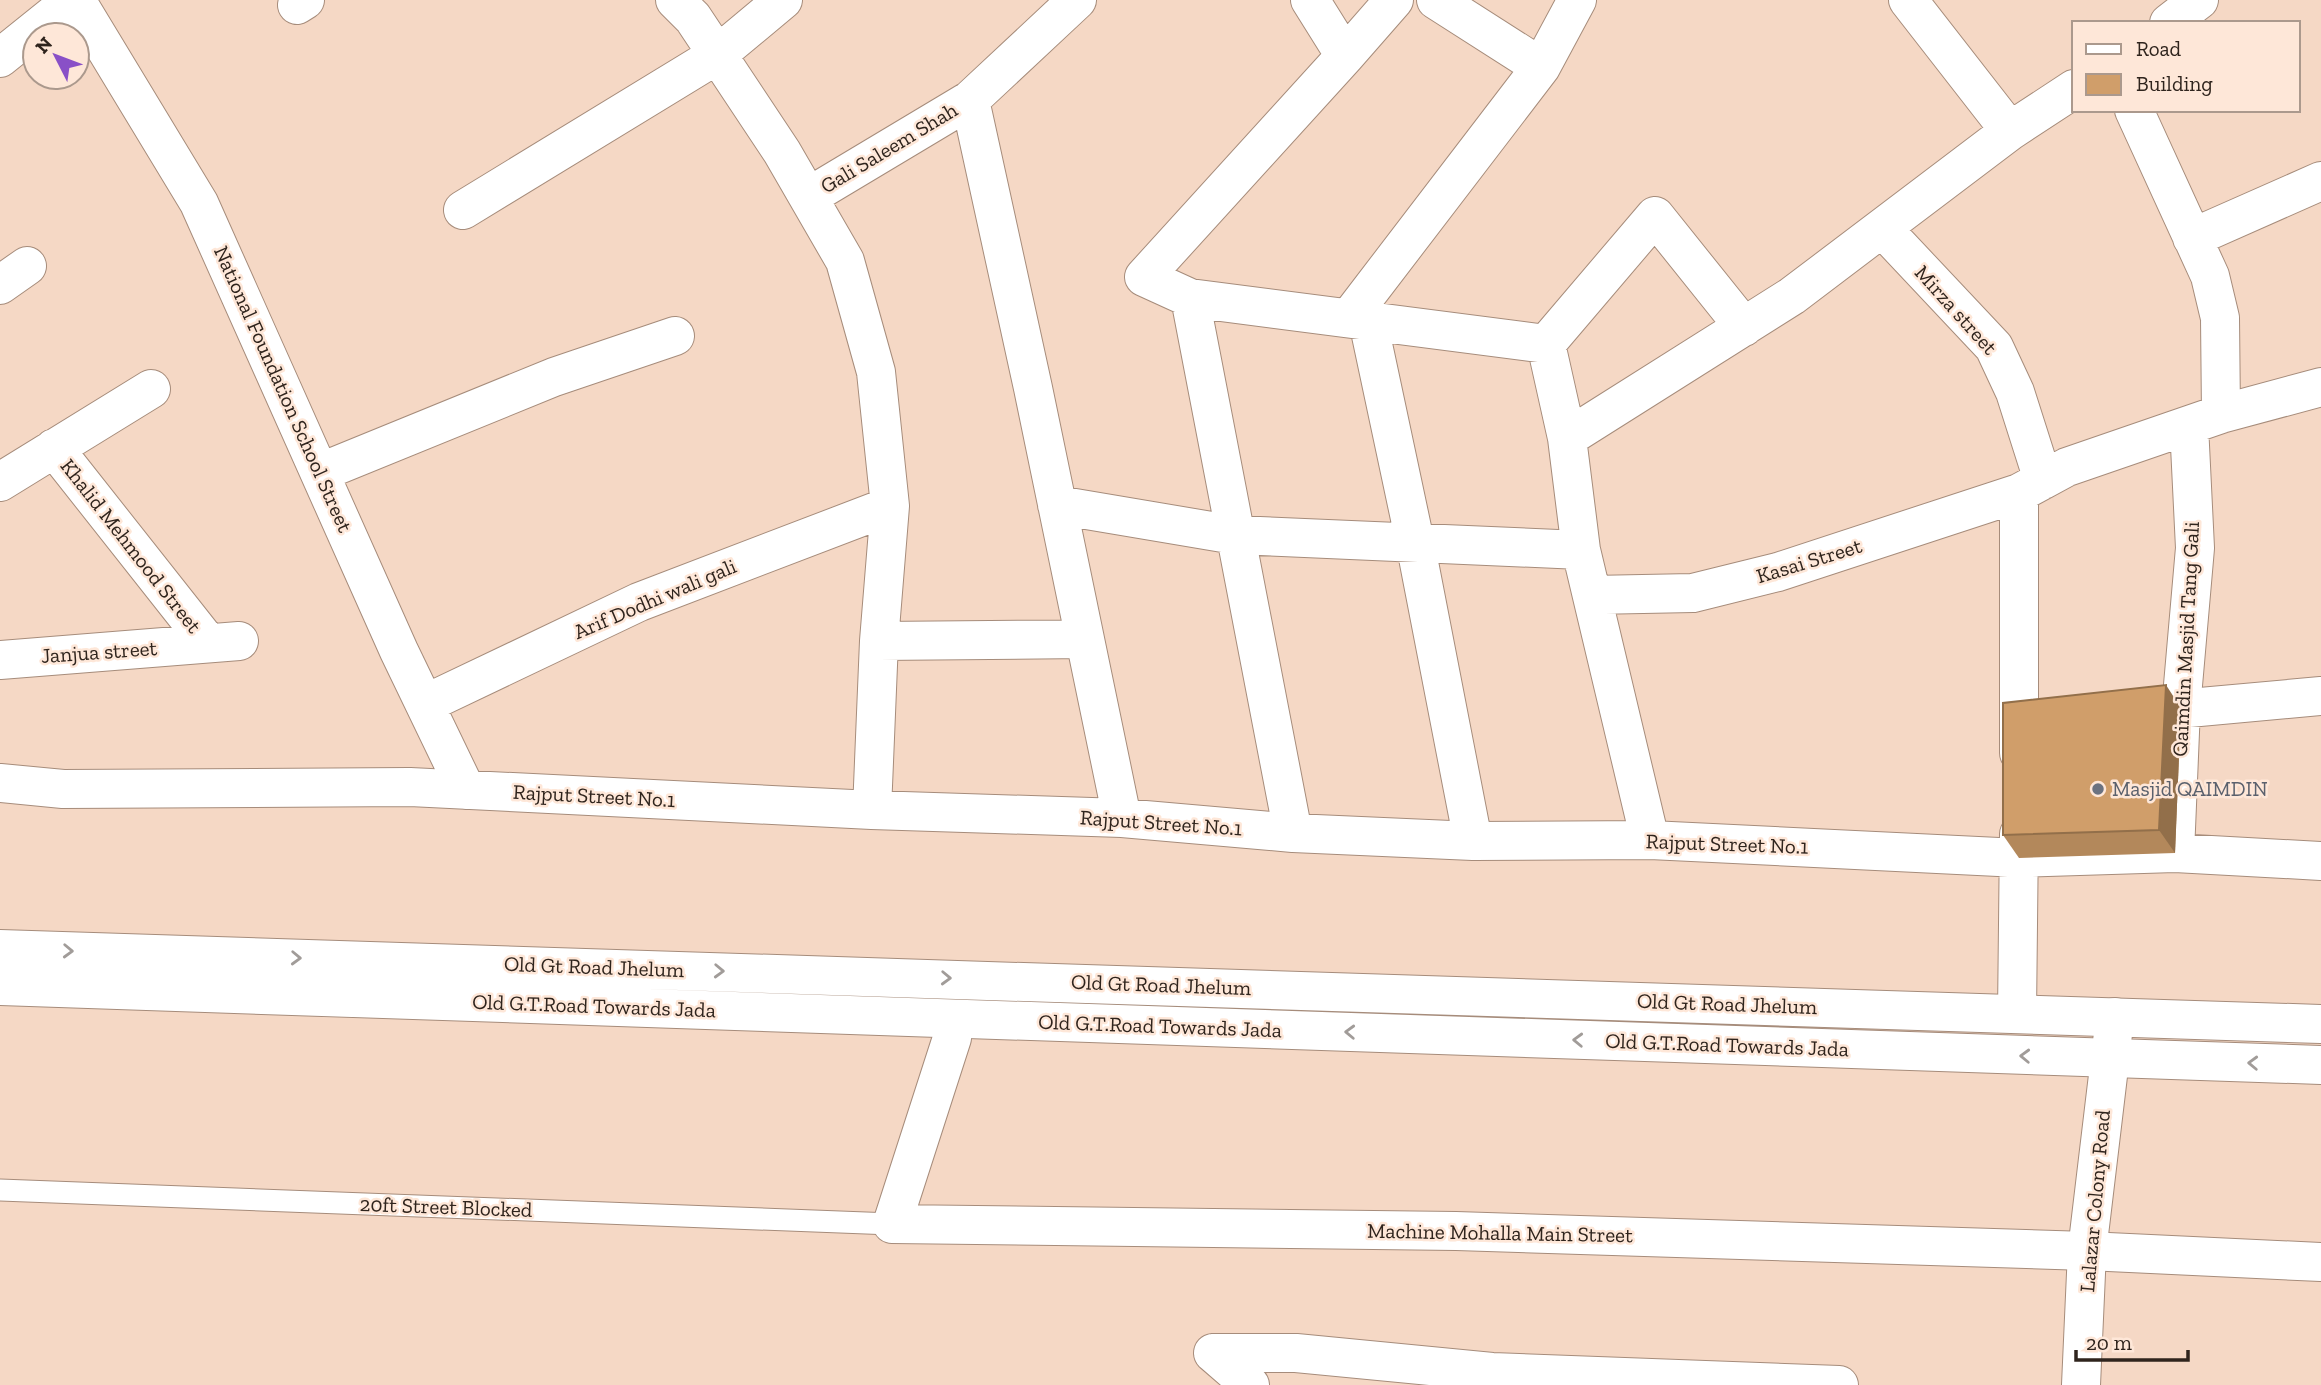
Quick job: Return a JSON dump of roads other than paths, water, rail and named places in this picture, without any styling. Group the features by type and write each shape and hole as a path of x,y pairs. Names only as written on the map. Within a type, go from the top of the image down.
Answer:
{"street":[{"path":"0,58 74,0"},
{"name":"National Foundation School Street","path":"74,0 199,203 466,790"},
{"path":"675,0 693,18 782,152 845,261 876,372 890,506 879,641 872,810"},
{"path":"463,210 717,55 783,0"},
{"name":"Gali Saleem Shah","path":"808,197 970,100 1076,0"},
{"path":"1310,0 1345,56"},
{"path":"1394,0 1144,277 1190,298 1546,344"},
{"path":"1436,0 1541,68"},
{"path":"1473,841 1415,542 1359,320 1541,68 1577,0"},
{"path":"1908,0 2010,131"},
{"path":"1567,438 1792,296 2010,131 2072,90"},
{"path":"970,100 1122,818"},
{"name":"Qaimdin Masjid Tang Gali","path":"2135,112 2210,276 2220,318 2205,420 2181,708 2175,853"},
{"path":"2192,238 2321,181"},
{"path":"1546,344 1655,216 1744,327"},
{"name":"Mirza street","path":"1882,228 1994,347 2015,392 2031,486 2019,726 2017,1014"},
{"path":"1190,298 1293,833"},
{"path":"321,472 554,377 675,336"},
{"path":"1546,344 1567,438 1581,550 1650,840"},
{"name":"Kasai Street","path":"1592,595 1693,593 1779,572 2031,486 2067,467 2205,420 2321,387"},
{"path":"0,482 151,389"},
{"name":"Khalid Mehmood Street","path":"54,448 224,642"},
{"path":"1057,505 1235,536 1581,550"},
{"name":"Arif Dodhi wali gali","path":"425,704 639,602 890,506"},
{"path":"879,641 1085,639"},
{"name":"Janjua street","path":"0,660 224,642"},
{"path":"2127,714 2317,697"},
{"path":"2019,726 2059,722"},
{"name":"Rajput Street No.1","path":"0,783 63,789 410,787 872,810 1122,818 1293,833 1473,841 1650,840 2019,858 2175,853 2321,861"},
{"name":"Old Gt Road Jhelum","path":"0,949 2321,1024"},
{"name":"Old G.T.Road Towards Jada","path":"0,986 2321,1065"},
{"name":"Lalazar Colony Road","path":"2081,1385 2087,1251 2115,1017"},
{"path":"892,1224 952,1038 953,1019"},
{"name":"Machine Mohalla Main Street","path":"892,1224 1456,1231 2087,1251 2321,1262"},
{"path":"1250,1385 1213,1353 1296,1353 1384,1374 1492,1371 1839,1385"}],"lane":[{"name":"20ft Street Blocked","path":"0,1190 892,1224"}],"place":[{"name":"Masjid QAIMDIN","path":"2098,789"}]}
